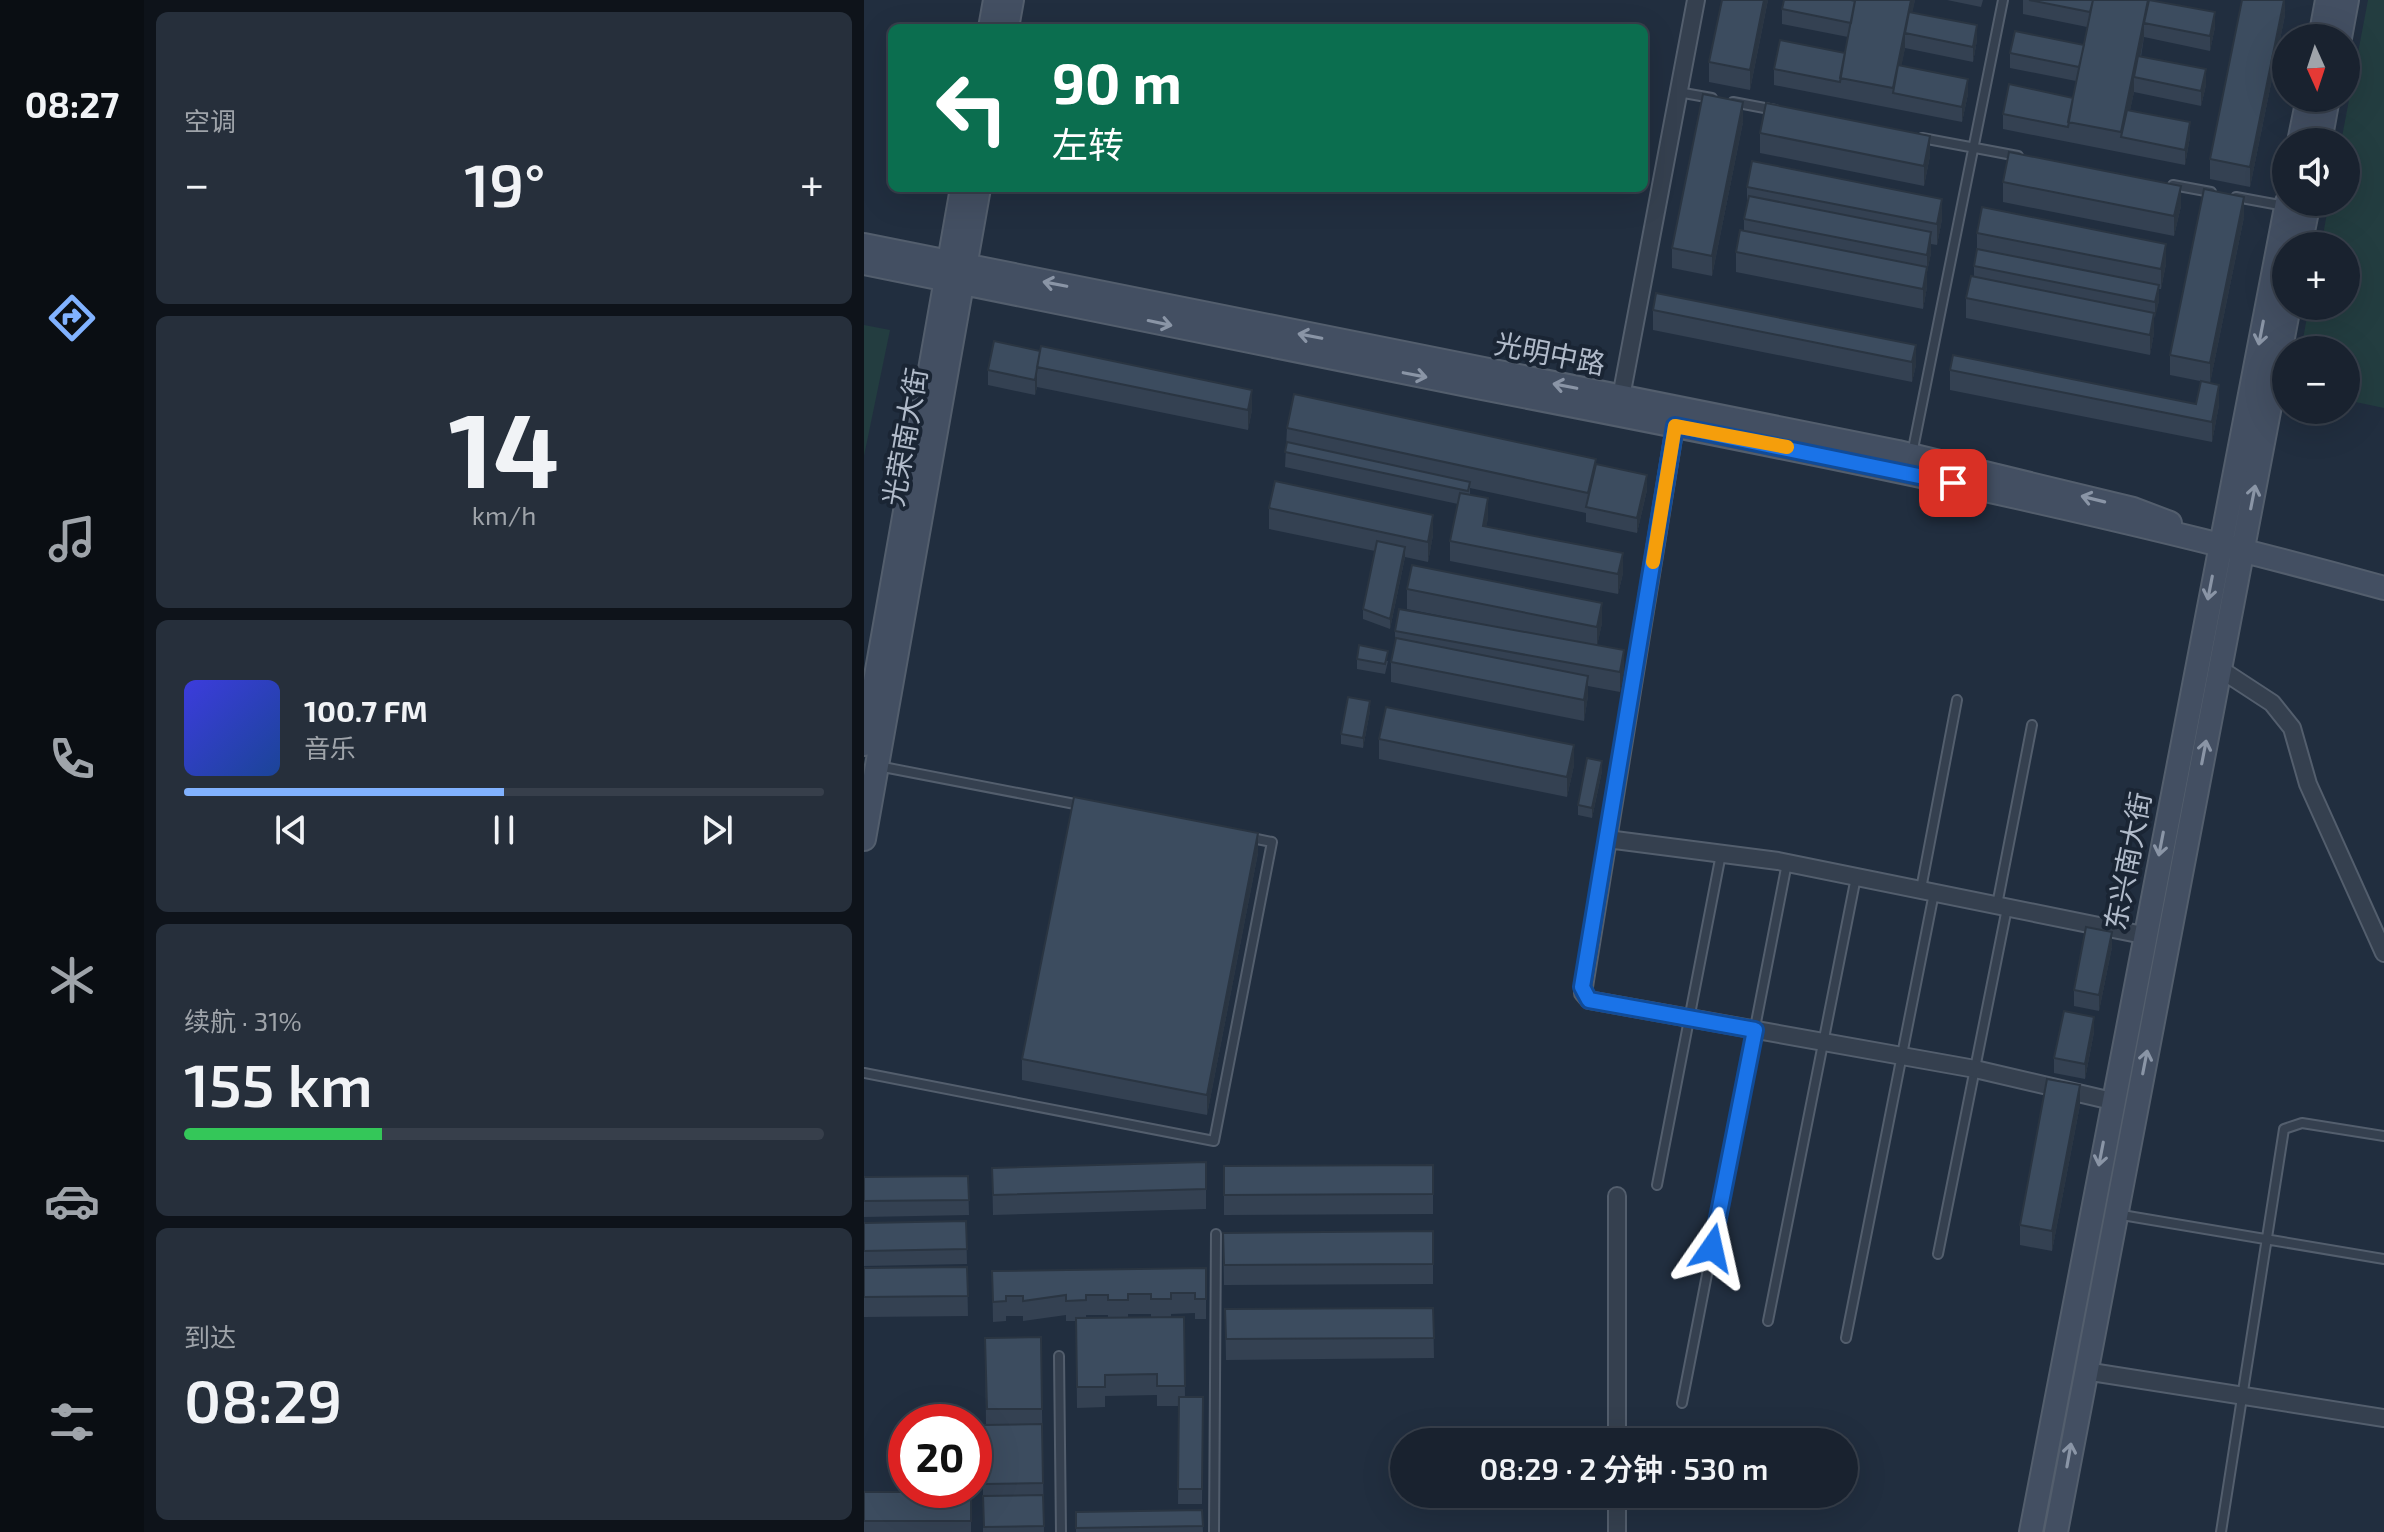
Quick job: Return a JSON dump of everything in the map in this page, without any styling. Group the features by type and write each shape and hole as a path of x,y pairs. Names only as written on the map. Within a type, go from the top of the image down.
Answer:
{"street":[{"path":"991,24 995,0"},
{"path":"1008,24 1012,0"},
{"path":"1621,397 1696,0"},
{"path":"2323,24 2327,0"},
{"path":"2343,24 2347,0"},
{"name":"光荣南大街","path":"864,839 955,273 962,192"},
{"name":"光荣南大街","path":"864,744 955,273 978,192"},
{"name":"东兴南大街","path":"2031,1532 2143,935 2285,216"},
{"name":"光明中路","path":"864,245 955,273 1675,426 1895,468 2128,525 2219,542 2384,588"},
{"name":"光明中路","path":"864,263 955,273 1621,397 1912,455 2133,509 2219,542"},
{"name":"东兴南大街","path":"2056,1532 2286,320"},
{"path":"1675,426 1583,993 1589,1000 1975,1069 2112,1101"},
{"path":"2220,669 2272,703 2292,728 2308,784 2384,953"},
{"path":"1607,839 1787,863 2143,935"},
{"path":"1617,1196 1617,1428"},
{"path":"2085,1371 2384,1418"},
{"path":"1617,1508 1617,1532"}],"lane":[{"path":"1912,455 2003,0"},
{"path":"1678,92 1787,112"},
{"path":"1911,136 2036,159"},
{"path":"2161,183 2272,202"},
{"path":"1846,1338 1901,1056 1957,700"},
{"path":"1938,1254 1975,1069 2032,725"},
{"path":"877,766 1090,807"},
{"path":"864,1073 1214,1141 1272,842 1242,837"},
{"path":"1657,1185 1721,854"},
{"path":"1682,1403 1787,863"},
{"path":"1768,1321 1856,877"},
{"path":"2221,1532 2284,1129 2302,1123 2384,1136"},
{"path":"2115,1214 2384,1259"},
{"path":"1214,1532 1216,1234"},
{"path":"1059,1356 1061,1532"}],"green space":[{"path":"2368,0 2384,0 2384,408 2360,403 2360,336 2304,336 2306,320 2360,320 2360,232 2324,232 2326,216 2360,216 2360,128 2344,128 2347,112 2360,112 2360,42"},
{"path":"864,325 890,330 864,456"}],"building":[{"path":"1722,0 1764,0 1750,70 1709,62"},
{"path":"1784,0 1855,1 1851,23 1782,9"},
{"path":"1855,0 1911,0 1893,88 1840,78"},
{"path":"2029,0 2093,0 2090,12"},
{"path":"2093,0 2148,0 2121,132 2068,122"},
{"path":"2149,0 2215,12 2210,36 2144,23"},
{"path":"2242,0 2284,0 2279,24 2272,24 2272,59 2250,167 2210,159"},
{"path":"1909,12 1977,25 1973,47 1905,33"},
{"path":"2015,31 2084,45 2079,67 2010,53"},
{"path":"1780,40 1845,53 1840,82 1774,69"},
{"path":"2138,56 2206,69 2201,91 2134,77"},
{"path":"1898,65 1968,79 1962,107 1893,93"},
{"path":"2009,84 2073,98 2068,127 2003,114"},
{"path":"1703,94 1743,102 1712,256 1672,248"},
{"path":"1766,103 1930,136 1924,166 1760,133"},
{"path":"2127,110 2190,122 2185,150 2121,137"},
{"path":"2009,152 2181,186 2174,216 2003,182"},
{"path":"1752,161 1942,199 1937,224 1747,187"},
{"path":"2204,189 2244,197 2210,363 2170,355"},
{"path":"1749,196 1931,232 1927,255 1744,219"},
{"path":"1982,207 2166,244 2161,269 1977,233"},
{"path":"1740,230 1927,267 1923,289 1736,252"},
{"path":"1977,249 2159,285 2155,302 1974,266"},
{"path":"1971,276 2154,313 2150,335 1966,298"},
{"path":"1656,293 1916,345 1912,362 1653,310"},
{"path":"994,341 1040,351 1035,380 988,370"},
{"path":"1041,346 1252,390 1248,410 1037,367"},
{"path":"1953,355 2196,404 2201,381 2219,385 2212,422 1950,370"},
{"path":"1294,394 1596,459 1588,493 1287,428"},
{"path":"1287,442 1470,482 1468,491 1285,452"},
{"path":"1596,464 1647,475 1637,518 1586,507"},
{"path":"1275,481 1433,515 1428,542 1269,508"},
{"path":"1460,493 1488,498 1483,526 1623,553 1618,574 1450,541"},
{"path":"1377,541 1405,547 1390,619 1363,609"},
{"path":"1412,565 1602,603 1597,627 1407,589"},
{"path":"1399,609 1624,650 1620,672 1395,631"},
{"path":"1396,638 1588,676 1584,700 1391,662"},
{"path":"1359,645 1388,651 1385,664 1357,659"},
{"path":"1348,697 1370,701 1363,738 1341,734"},
{"path":"1386,707 1574,745 1567,777 1379,739"},
{"path":"1587,758 1602,761 1592,808 1578,805"},
{"path":"1074,797 1258,833 1207,1095 1022,1059"},
{"path":"2086,927 2112,932 2099,995 2074,990"},
{"path":"2064,1011 2094,1017 2085,1064 2054,1058"},
{"path":"2047,1079 2080,1085 2052,1231 2020,1225"},
{"path":"1206,1162 1206,1189 993,1195 992,1168"},
{"path":"1433,1165 1433,1194 1224,1195 1224,1166"},
{"path":"968,1176 969,1200 864,1201 864,1177"},
{"path":"966,1221 967,1249 864,1251 864,1223"},
{"path":"1433,1231 1433,1264 1224,1265 1223,1233"},
{"path":"967,1267 968,1296 864,1297 864,1268"},
{"path":"1206,1268 1206,1299 1195,1299 1195,1293 1171,1293 1171,1299 1151,1299 1151,1294 1128,1294 1128,1300 1108,1300 1108,1295 1086,1295 1086,1300 1066,1301 1066,1295 1023,1301 1023,1296 1006,1296 1006,1301 993,1302 992,1271"},
{"path":"1433,1308 1434,1338 1226,1339 1225,1309"},
{"path":"1184,1317 1185,1386 1157,1386 1157,1374 1105,1375 1105,1387 1077,1387 1076,1318"},
{"path":"1041,1337 1042,1409 992,1409 992,1404 987,1404 985,1338"},
{"path":"1179,1397 1203,1397 1202,1489 1178,1489"},
{"path":"1042,1424 1043,1483 992,1484 992,1425"},
{"path":"864,1492 888,1492 888,1508 971,1508 971,1521 864,1521"},
{"path":"1043,1495 1044,1526 984,1527 983,1508 992,1508 992,1496"},
{"path":"1202,1510 1203,1526 1076,1528 1076,1512"}],"slow traffic":[{"path":"1653,562 1675,426 1787,447"}],"route":[{"path":"1712,1248 1755,1030 1589,1000 1582,987 1675,426 1895,468 1953,483"}]}
